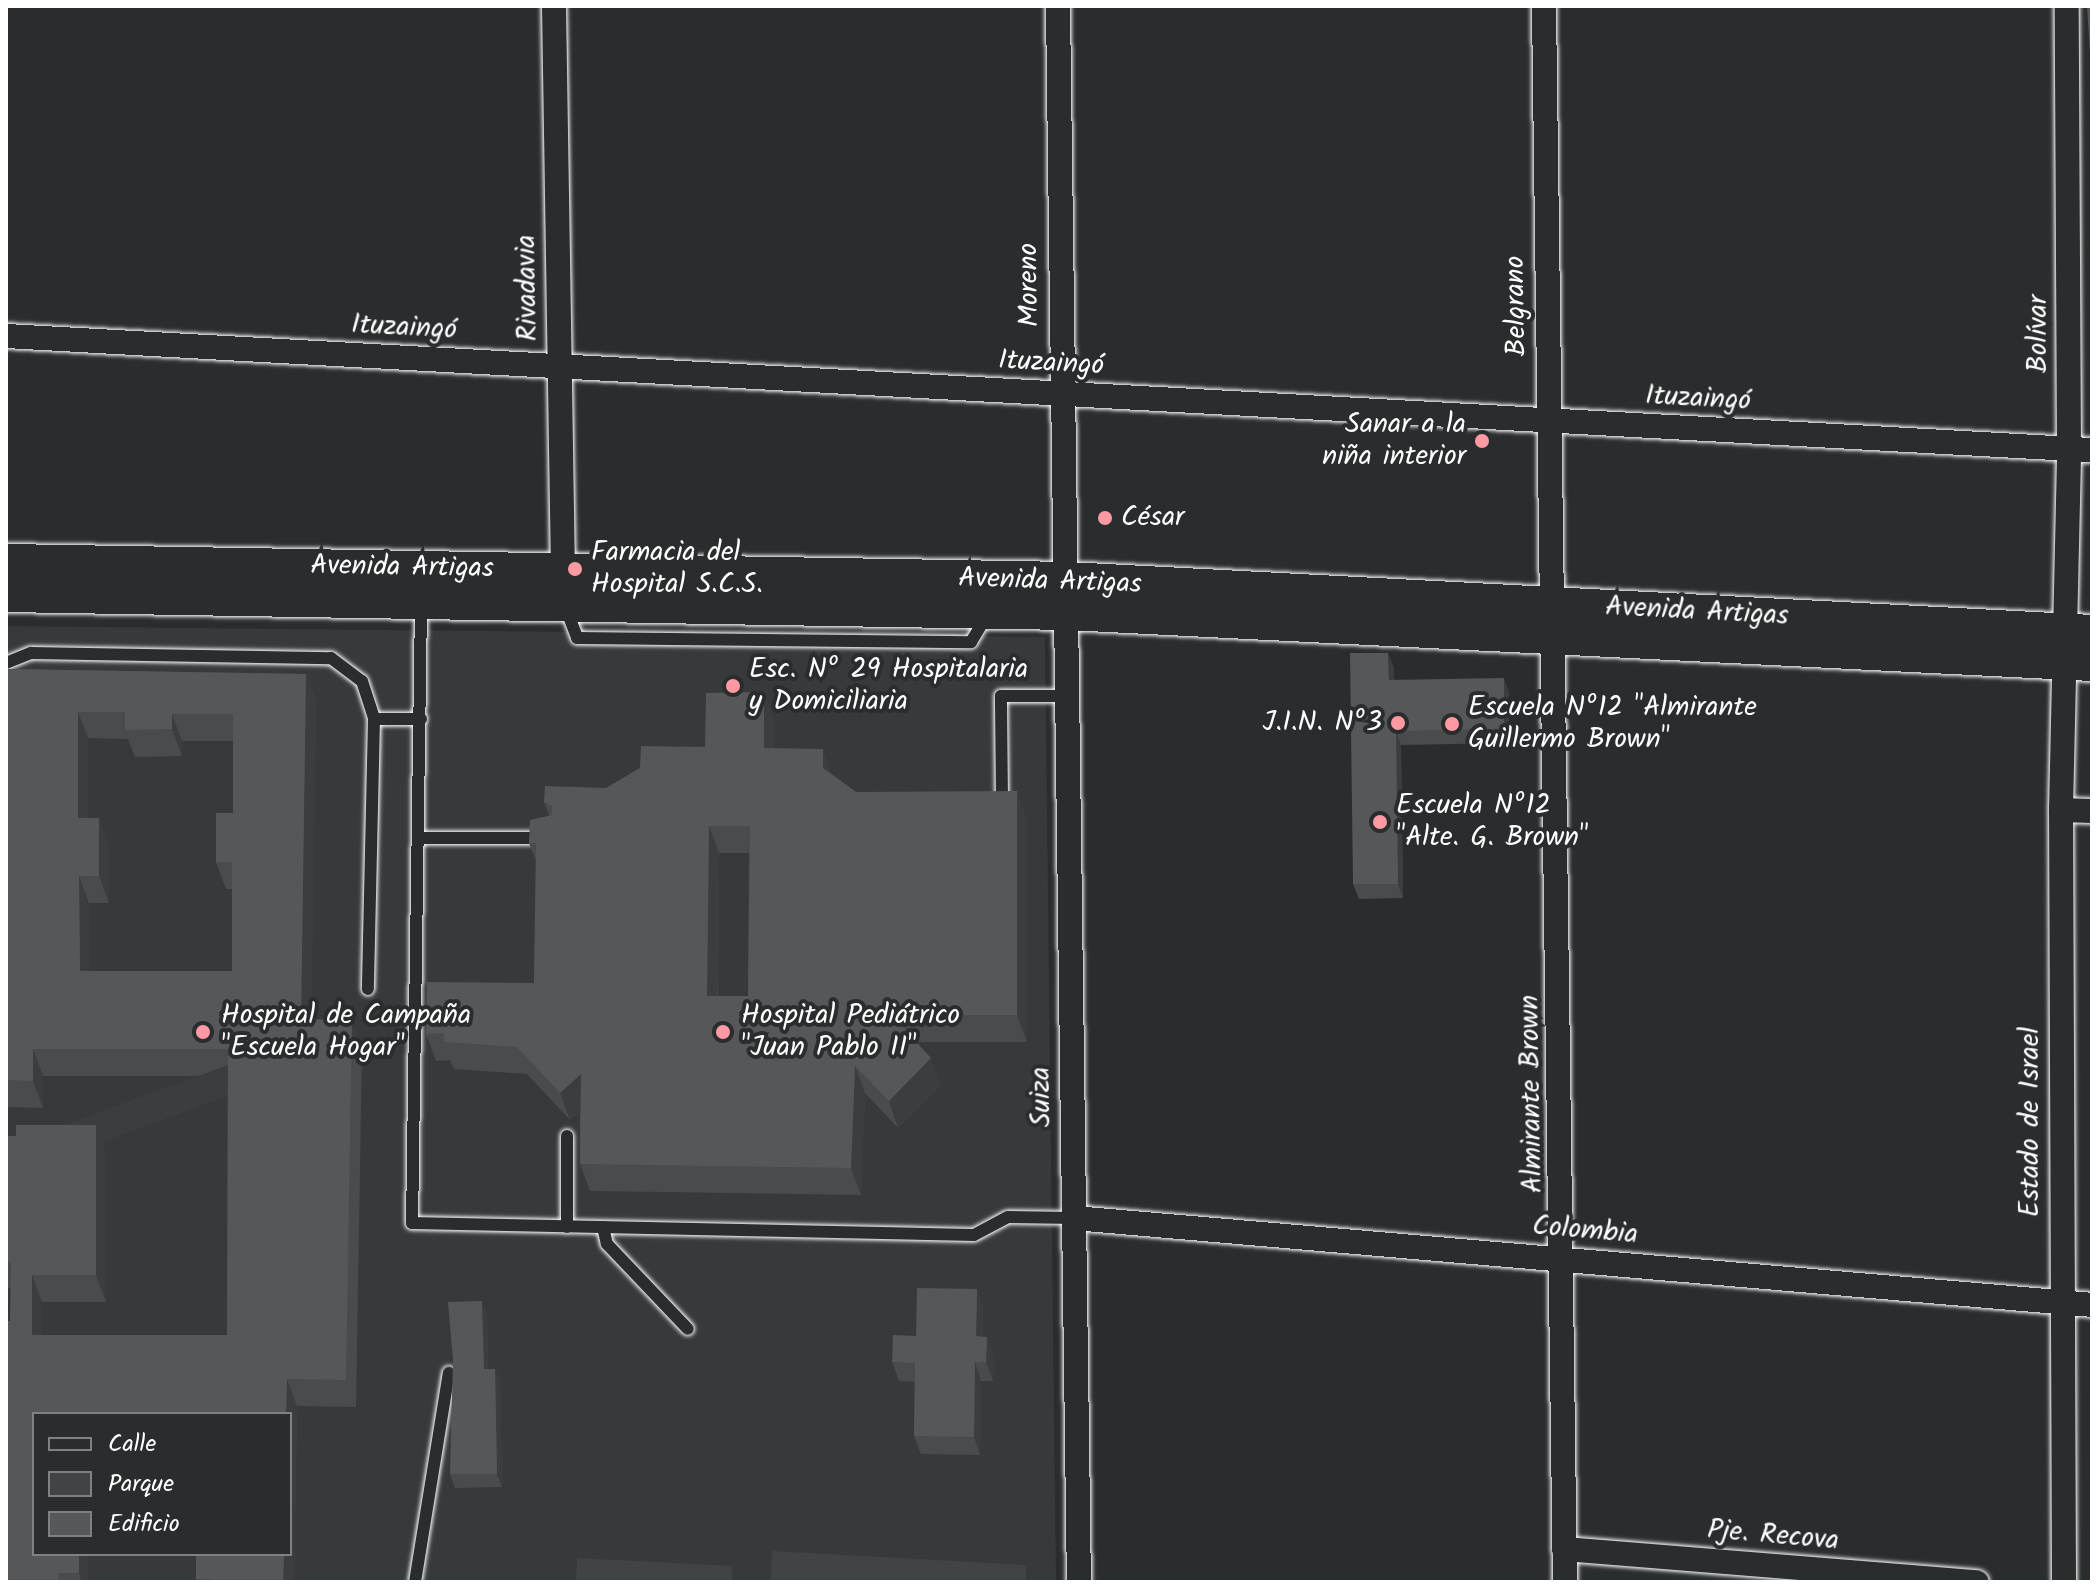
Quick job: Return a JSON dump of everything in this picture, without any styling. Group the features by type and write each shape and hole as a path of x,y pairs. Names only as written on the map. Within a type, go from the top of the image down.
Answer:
{"main road":[{"name":"Avenida Artigas","path":"6,562 563,586 989,611 1067,596"},
{"name":"Avenida Artigas","path":"6,594 421,599 563,586 1067,596 2077,647"}],"street":[{"name":"Rivadavia","path":"554,6 563,586"},
{"name":"Moreno","path":"1058,6 1061,394 1067,596"},
{"name":"Belgrano","path":"1544,6 1548,420 1555,621"},
{"name":"Bolívar","path":"2067,6 2081,450 2077,647"},
{"name":"Ituzaingó","path":"6,336 2081,450"},
{"name":"Suiza","path":"1067,596 1079,1582"},
{"name":"Almirante Brown","path":"1555,621 1565,1582"},
{"name":"Estado de Israel","path":"2064,1582 2061,810 2077,647"},
{"path":"2061,810 2092,811"},
{"name":"Colombia","path":"1074,1218 2092,1305"},
{"name":"Pje. Recova","path":"1564,1549 1977,1582"}],"lane":[{"path":"421,599 420,838 412,1223 974,1235 1008,1217 1074,1218"},
{"path":"6,663 31,653 331,658 362,681 374,719 368,989"},
{"path":"1002,799 1001,696 1068,696"},
{"path":"374,719 421,719"},
{"path":"420,838 554,838"},
{"path":"567,1136 567,1227"},
{"path":"603,1227 607,1244 688,1329"},
{"path":"415,1582 449,1373"}],"shaded area":[{"path":"6,626 1045,637 1056,1582 6,1582"}],"green space":[{"path":"772,1551 1026,1565 1026,1582 771,1582"},
{"path":"577,1558 732,1566 732,1582 576,1582"}],"building":[{"path":"2087,6 2092,6 2092,84"},
{"name":"Escuela Nº12 \"Alte. G. Brown\"","path":"1350,653 1388,653 1389,680 1504,678 1504,729 1396,731 1398,884 1353,884"},
{"path":"6,669 306,674 301,1019 352,1020 346,1380 287,1379 286,1412 32,1412 32,1556 79,1556 79,1573 58,1573 58,1582 6,1582 6,1321 10,1321 11,1262 6,1262 6,1136 16,1136 16,1125 96,1125 96,1275 32,1275 32,1335 227,1335 228,1049 33,1049 33,1081 6,1080","holes":["78,712 125,712 125,730 172,729 172,714 233,714 233,813 216,813 216,862 232,862 232,971 80,971 79,876 99,876 99,818 78,818"]},
{"name":"Hospital Pediátrico \"Juan Pablo II\"","path":"764,692 764,748 823,749 823,768 856,792 1017,791 1017,1015 891,1015 931,1058 889,1101 855,1066 851,1168 580,1164 581,1074 560,1093 517,1047 444,1042 444,1033 426,1034 427,982 534,983 536,843 529,843 530,820 552,815 552,806 544,802 545,786 606,788 640,768 641,746 705,747 706,693","holes":["709,826 750,826 748,996 707,996"]},
{"path":"917,1288 977,1289 976,1336 987,1337 986,1362 975,1362 974,1437 914,1436 915,1363 892,1362 893,1335 916,1336"},
{"path":"482,1301 484,1369 495,1369 497,1474 450,1474 453,1360 448,1302"},
{"path":"196,1556 284,1556 283,1582 212,1582 212,1579 196,1579"}],"place":[{"name":"Sanar a la niña interior","path":"1482,441"},
{"name":"César","path":"1105,518"},
{"name":"Farmacia del Hospital S.C.S.","path":"575,569"},
{"name":"Esc. Nº 29 Hospitalaria y Domiciliaria","path":"733,686"},
{"name":"J.I.N. Nº3","path":"1398,723"},
{"name":"Escuela Nº12 \"Almirante Guillermo Brown\"","path":"1452,724"},
{"name":"Escuela Nº12 \"Alte. G. Brown\"","path":"1380,822"},
{"name":"Hospital de Campaña \"Escuela Hogar\"","path":"203,1032"},
{"name":"Hospital Pediátrico \"Juan Pablo II\"","path":"723,1032"}]}
